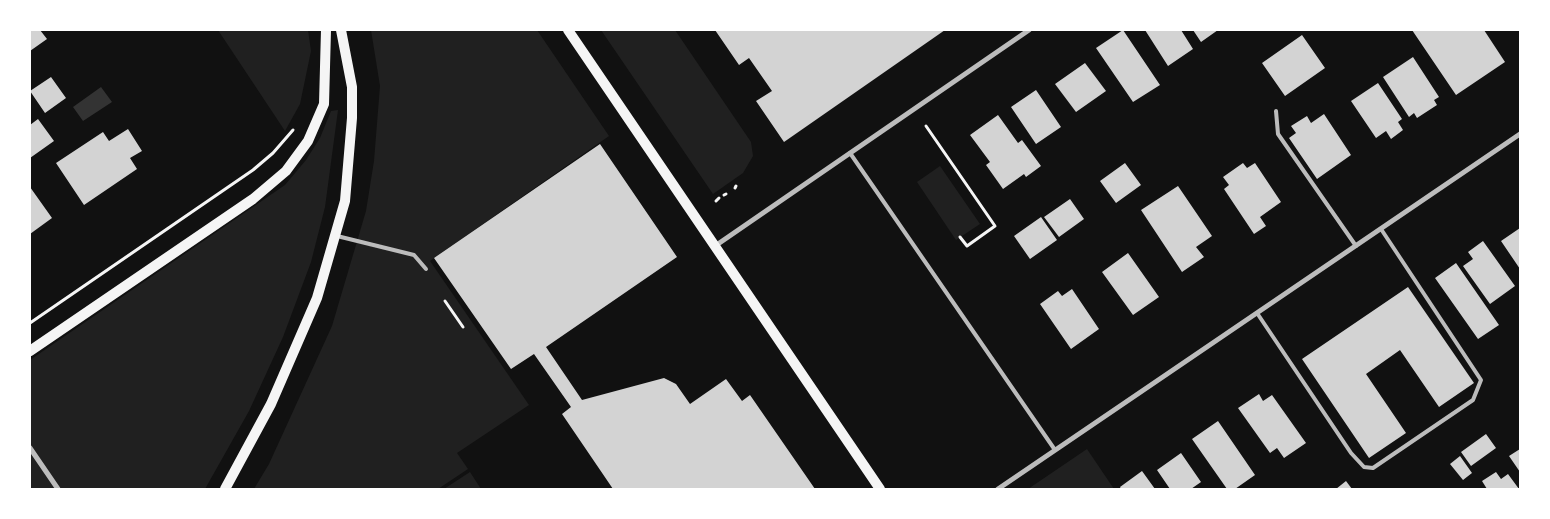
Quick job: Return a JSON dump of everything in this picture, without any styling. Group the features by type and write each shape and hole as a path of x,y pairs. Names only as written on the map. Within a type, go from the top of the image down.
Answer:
{"main road":[{"path":"30,351 253,199 286,171 308,141 324,104 326,30"},
{"path":"225,489 271,404 317,298 345,201 352,118 352,87 341,30"},
{"path":"568,30 880,489"}],"street":[{"path":"715,246 1029,30"},
{"path":"998,489 1520,134"},
{"path":"30,448 58,489"}],"lane":[{"path":"1276,111 1278,134 1356,246"},
{"path":"850,153 1055,450"},
{"path":"1257,313 1351,453 1364,467 1372,468 1473,400 1480,380 1381,228"},
{"path":"335,236 414,255 426,269"}],"path":[{"path":"30,323 253,170 273,153 293,130 297,122"},
{"path":"926,126 995,226 967,246 960,237"},
{"path":"445,301 463,327"}],"shaded area":[{"path":"218,30 308,30 311,51 300,104 285,131"},
{"path":"371,30 537,30 609,136 430,261 529,405 457,453 468,469 438,489 254,489 269,464 332,326 366,211 374,161 380,86"},
{"path":"601,30 675,30 751,142 753,156 743,173 713,194"},
{"path":"101,87 112,102 83,121 73,107"},
{"path":"338,110 325,207 311,262 283,337 249,411 205,489 30,489 30,360 285,185 306,160 320,138 331,111"},
{"path":"940,166 980,224 956,240 917,182"},
{"path":"1087,449 1114,489 1028,489"},
{"path":"470,472 481,489 444,489"}],"building":[{"path":"30,30 40,30 47,39 30,51"},
{"path":"715,30 945,30 784,142 756,101 772,91 749,58 739,65"},
{"path":"1123,30 1160,85 1133,102 1096,48"},
{"path":"1145,30 1181,30 1193,49 1168,66"},
{"path":"1193,30 1218,30 1201,42"},
{"path":"1412,30 1484,30 1505,62 1456,95"},
{"path":"1302,35 1325,68 1285,96 1262,63"},
{"path":"1413,57 1439,97 1434,100 1437,105 1417,118 1414,113 1409,117 1383,77"},
{"path":"1085,63 1106,91 1076,112 1055,84"},
{"path":"51,77 66,98 45,113 30,91"},
{"path":"1378,83 1402,119 1398,122 1403,130 1391,139 1386,131 1376,138 1351,101"},
{"path":"1036,90 1061,127 1036,144 1011,107"},
{"path":"1324,114 1351,155 1317,179 1289,138 1296,133 1291,126 1307,116 1311,123"},
{"path":"998,115 1018,143 1022,140 1041,166 1026,177 1024,174 1003,189 986,165 990,162 970,135"},
{"path":"38,119 54,141 30,158 30,125"},
{"path":"128,129 142,151 130,158 137,169 84,205 56,163 103,132 109,141"},
{"path":"600,144 677,257 546,347 582,400 664,378 676,384 690,404 726,379 742,401 750,395 815,489 613,489 562,414 571,407 534,354 511,369 434,258"},
{"path":"1125,163 1141,185 1116,203 1100,181"},
{"path":"1243,163 1247,168 1255,163 1281,202 1260,217 1266,226 1254,234 1224,189 1229,185 1223,177"},
{"path":"1178,186 1212,236 1196,247 1204,257 1182,272 1141,210"},
{"path":"30,187 52,218 30,234"},
{"path":"1070,199 1084,219 1059,237 1044,217"},
{"path":"1041,217 1057,240 1030,259 1014,236"},
{"path":"1520,228 1520,269 1501,241"},
{"path":"1483,241 1515,286 1490,304 1463,266 1473,259 1468,252"},
{"path":"1128,253 1159,297 1133,315 1102,272"},
{"path":"1456,263 1499,325 1478,339 1435,278"},
{"path":"1408,287 1474,383 1439,407 1400,350 1366,374 1406,433 1369,458 1302,359"},
{"path":"1072,289 1099,329 1071,349 1040,304 1058,291 1062,296"},
{"path":"1259,394 1263,401 1272,395 1306,443 1284,458 1277,448 1270,453 1238,408"},
{"path":"1218,421 1255,475 1235,489 1227,489 1192,439"},
{"path":"1486,434 1496,448 1471,466 1461,452"},
{"path":"1520,449 1520,472 1509,456"},
{"path":"1181,453 1201,482 1191,489 1170,489 1157,470"},
{"path":"1460,456 1472,473 1463,480 1450,464"},
{"path":"1142,471 1155,489 1121,489 1120,487"},
{"path":"1496,472 1501,479 1508,474 1519,489 1487,489 1482,481"},
{"path":"1346,481 1352,489 1336,489"}]}
